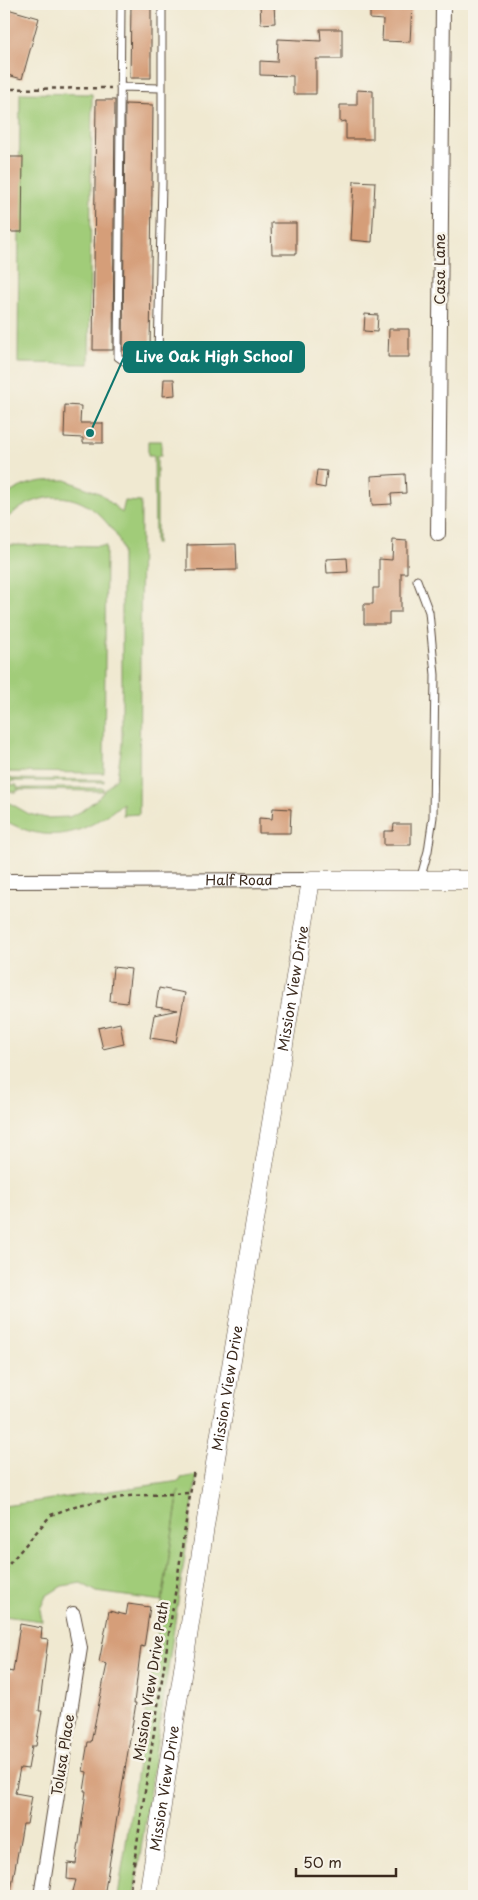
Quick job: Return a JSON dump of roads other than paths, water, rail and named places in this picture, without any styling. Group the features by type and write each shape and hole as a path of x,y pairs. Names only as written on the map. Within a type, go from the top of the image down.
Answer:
{"street":[{"name":"Casa Lane","path":"438,534 443,4"},
{"name":"Mission View Drive","path":"148,1896 210,1494 311,880"},
{"name":"Half Road","path":"4,881 474,880"},
{"name":"Tolusa Place","path":"41,1896 80,1648 73,1614"}],"lane":[{"path":"121,4 118,357 129,365 138,366 149,363 158,355 162,183 162,4"},
{"path":"120,87 162,88"},
{"path":"417,580 429,612 435,675 433,817 428,851 420,880"}],"place":[{"name":"Live Oak High School","path":"90,433"}]}
